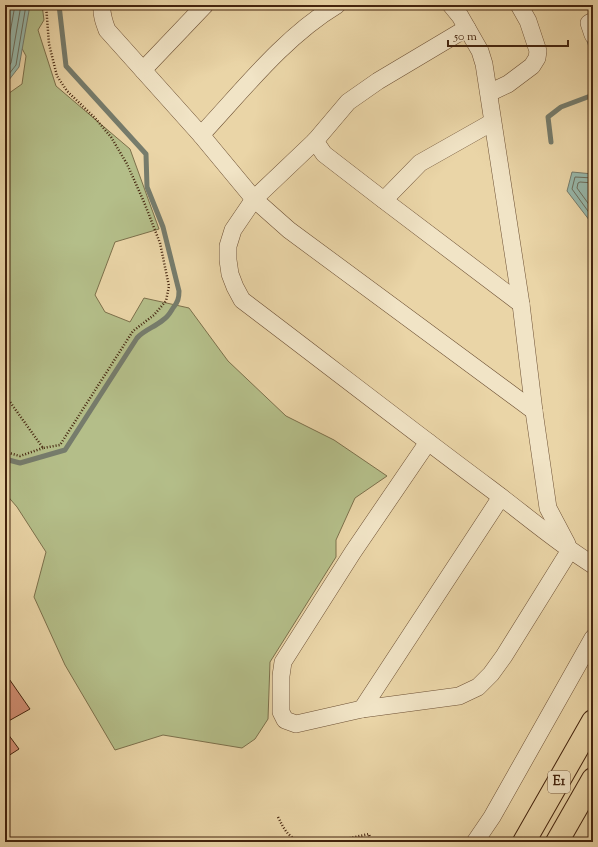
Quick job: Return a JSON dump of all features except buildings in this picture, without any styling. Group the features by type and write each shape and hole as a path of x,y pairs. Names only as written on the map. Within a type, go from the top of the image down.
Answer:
{"highway":[{"name":"E1","path":"524,842 593,721"},
{"name":"E1","path":"557,842 593,779"}],"street":[{"path":"102,5 101,10 107,30 201,135 254,199 289,230 534,411"},
{"path":"143,70 205,5"},
{"path":"201,135 276,53 320,15 337,5"},
{"path":"451,5 460,16 480,51 484,64 521,304 548,508 570,550"},
{"path":"489,93 508,84 532,66 537,58 538,51 528,21 519,5"},
{"path":"593,20 589,23 593,35"},
{"path":"467,28 378,81 348,102 315,141 254,199 233,230 228,246 230,274 242,300 570,550 593,565"},
{"path":"384,200 408,174 420,164 492,123"},
{"path":"315,141 324,154 521,304"},
{"path":"428,442 352,552 283,662 281,676 281,712 285,720 296,724 362,709 458,696 478,687 491,674 504,656 570,550"},
{"path":"362,709 501,497"},
{"path":"475,842 492,817 593,638"}],"path":[{"path":"5,452 20,456 43,448 60,445 133,331 154,315 166,301 169,286 160,243 127,164 96,118 67,91 56,76 49,44 46,5"},
{"path":"5,395 43,448"},
{"path":"278,817 286,832 299,842"},
{"path":"332,842 369,834 371,842"}],"green space":[{"path":"17,5 42,5 44,20 38,30 56,86 130,149 159,229 115,242 95,295 105,312 130,322 144,298 189,308 228,361 286,416 334,440 387,476 355,498 336,540 336,557 270,662 268,719 255,739 242,748 163,735 115,750 65,665 34,597 46,552 17,507 5,493 5,96 22,84 26,56 7,20"}],"water":[{"path":"5,5 30,5 19,67 5,85"},
{"path":"572,172 593,174 593,225 567,191"}],"waterway":[{"path":"5,459 20,463 65,450 137,338 166,318 176,304 179,296 163,227 147,187 146,154 66,66 59,5"},
{"path":"588,37 593,53"},
{"path":"551,142 548,117 561,107 593,95"}]}
